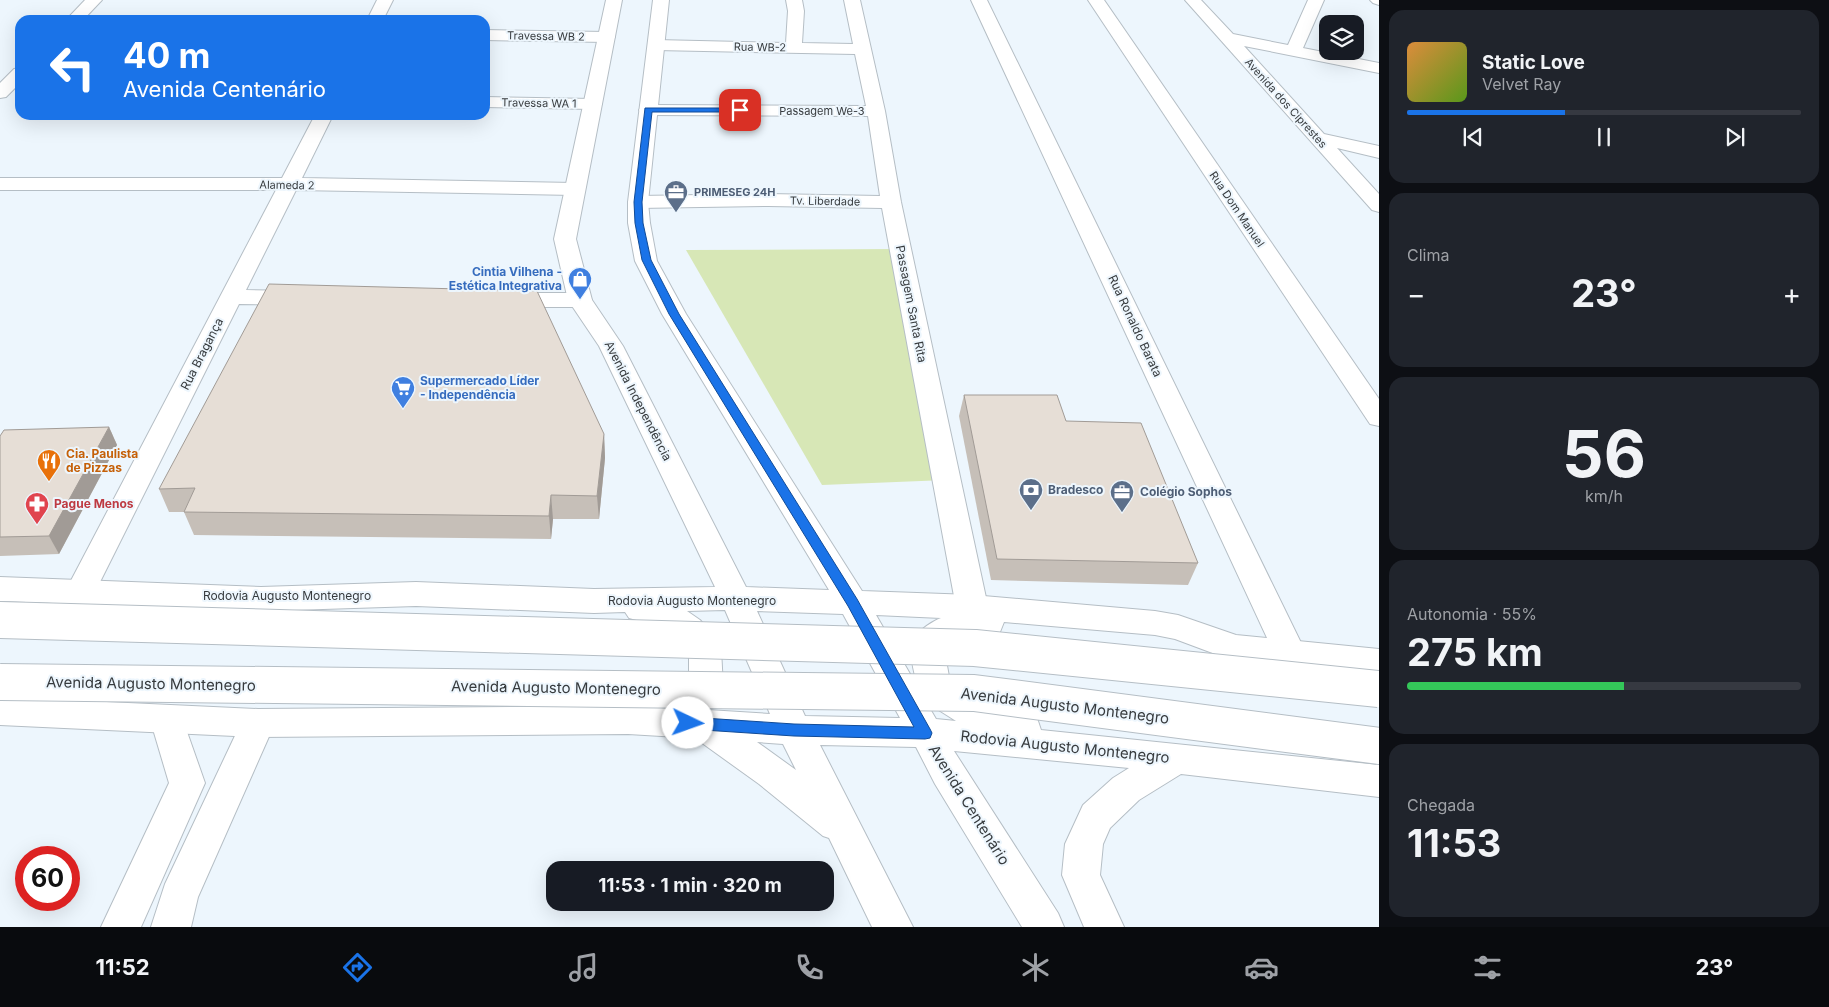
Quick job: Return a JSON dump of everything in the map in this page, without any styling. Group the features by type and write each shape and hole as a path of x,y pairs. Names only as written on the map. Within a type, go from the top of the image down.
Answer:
{"street":[{"path":"79,15 94,0"},
{"path":"378,15 385,0"},
{"name":"Avenida Independência","path":"614,0 565,239 580,300 611,346 737,598 794,730"},
{"path":"661,0 638,202 639,223 646,260 667,300 852,603"},
{"path":"794,0 796,11 794,47"},
{"name":"Passagem Santa Rita","path":"852,0 876,111 891,202 972,607"},
{"name":"Rua Ronaldo Barata","path":"980,0 1290,653"},
{"name":"Rua Dom Manuel","path":"1096,0 1379,418"},
{"name":"Avenida dos Ciprestes","path":"1193,0 1379,206"},
{"path":"1293,51 1316,0"},
{"name":"Travessa WB 2","path":"490,35 607,38"},
{"path":"1227,38 1379,68"},
{"name":"Rua WB-2","path":"656,45 863,49"},
{"path":"0,93 15,78"},
{"path":"0,93 15,93"},
{"name":"Travessa WA 1","path":"490,102 593,104"},
{"name":"Passagem We-3","path":"648,110 876,111"},
{"name":"Rua Bragança","path":"80,592 321,120"},
{"path":"1318,138 1379,152"},
{"name":"Alameda 2","path":"0,184 288,184 574,189"},
{"name":"Tv. Liberdade","path":"638,202 768,200 891,202"},
{"path":"232,297 321,298"},
{"path":"480,300 580,300"},
{"name":"Rodovia Augusto Montenegro","path":"0,589 261,599 416,594 594,601 737,598 972,607 1155,623 1178,628 1234,648 1379,662"},
{"path":"594,601 674,618 689,629 705,648 706,688 690,706 628,720"},
{"name":"Avenida Centenário","path":"852,603 925,733 1044,927"},
{"path":"0,620 975,648 1379,689"},
{"path":"1128,753 981,718 950,703 934,689 927,646 938,633 962,622 1234,648"},
{"name":"Avenida Augusto Montenegro","path":"0,682 974,693 1379,746"},
{"name":"Rodovia Augusto Montenegro","path":"0,711 258,723 628,720 794,730 925,733 1177,758 1379,781"},
{"path":"121,927 187,783 167,719"},
{"path":"171,927 179,897 258,723"},
{"path":"700,724 748,754 796,790 844,832"},
{"path":"794,730 893,927"},
{"path":"1104,927 1081,875 1084,844 1096,817 1126,789 1177,758"},
{"path":"187,783 231,783"}],"green space":[{"path":"898,249 946,480 822,485 686,250"}],"building":[{"name":"Supermercado Líder - Independência","path":"269,284 537,291 604,434 597,496 551,495 549,516 184,512 195,488 159,489"},
{"path":"964,395 1057,395 1066,421 1141,423 1198,563 997,559"},
{"path":"109,427 49,536 0,537 0,436 4,430"}],"place":[{"name":"PRIMESEG 24H","path":"676,213"},
{"name":"Cintia Vilhena - Estética Integrativa","path":"580,300"},
{"name":"Supermercado Líder - Independência","path":"403,409"},
{"name":"Cia. Paulista de Pizzas","path":"49,482"},
{"name":"Bradesco","path":"1031,511"},
{"name":"Colégio Sophos","path":"1122,513"},
{"name":"Pague Menos","path":"37,525"}],"route":[{"path":"688,723 794,730 925,733 852,603 674,314 646,260 639,223 638,202 648,110 740,110"}]}
